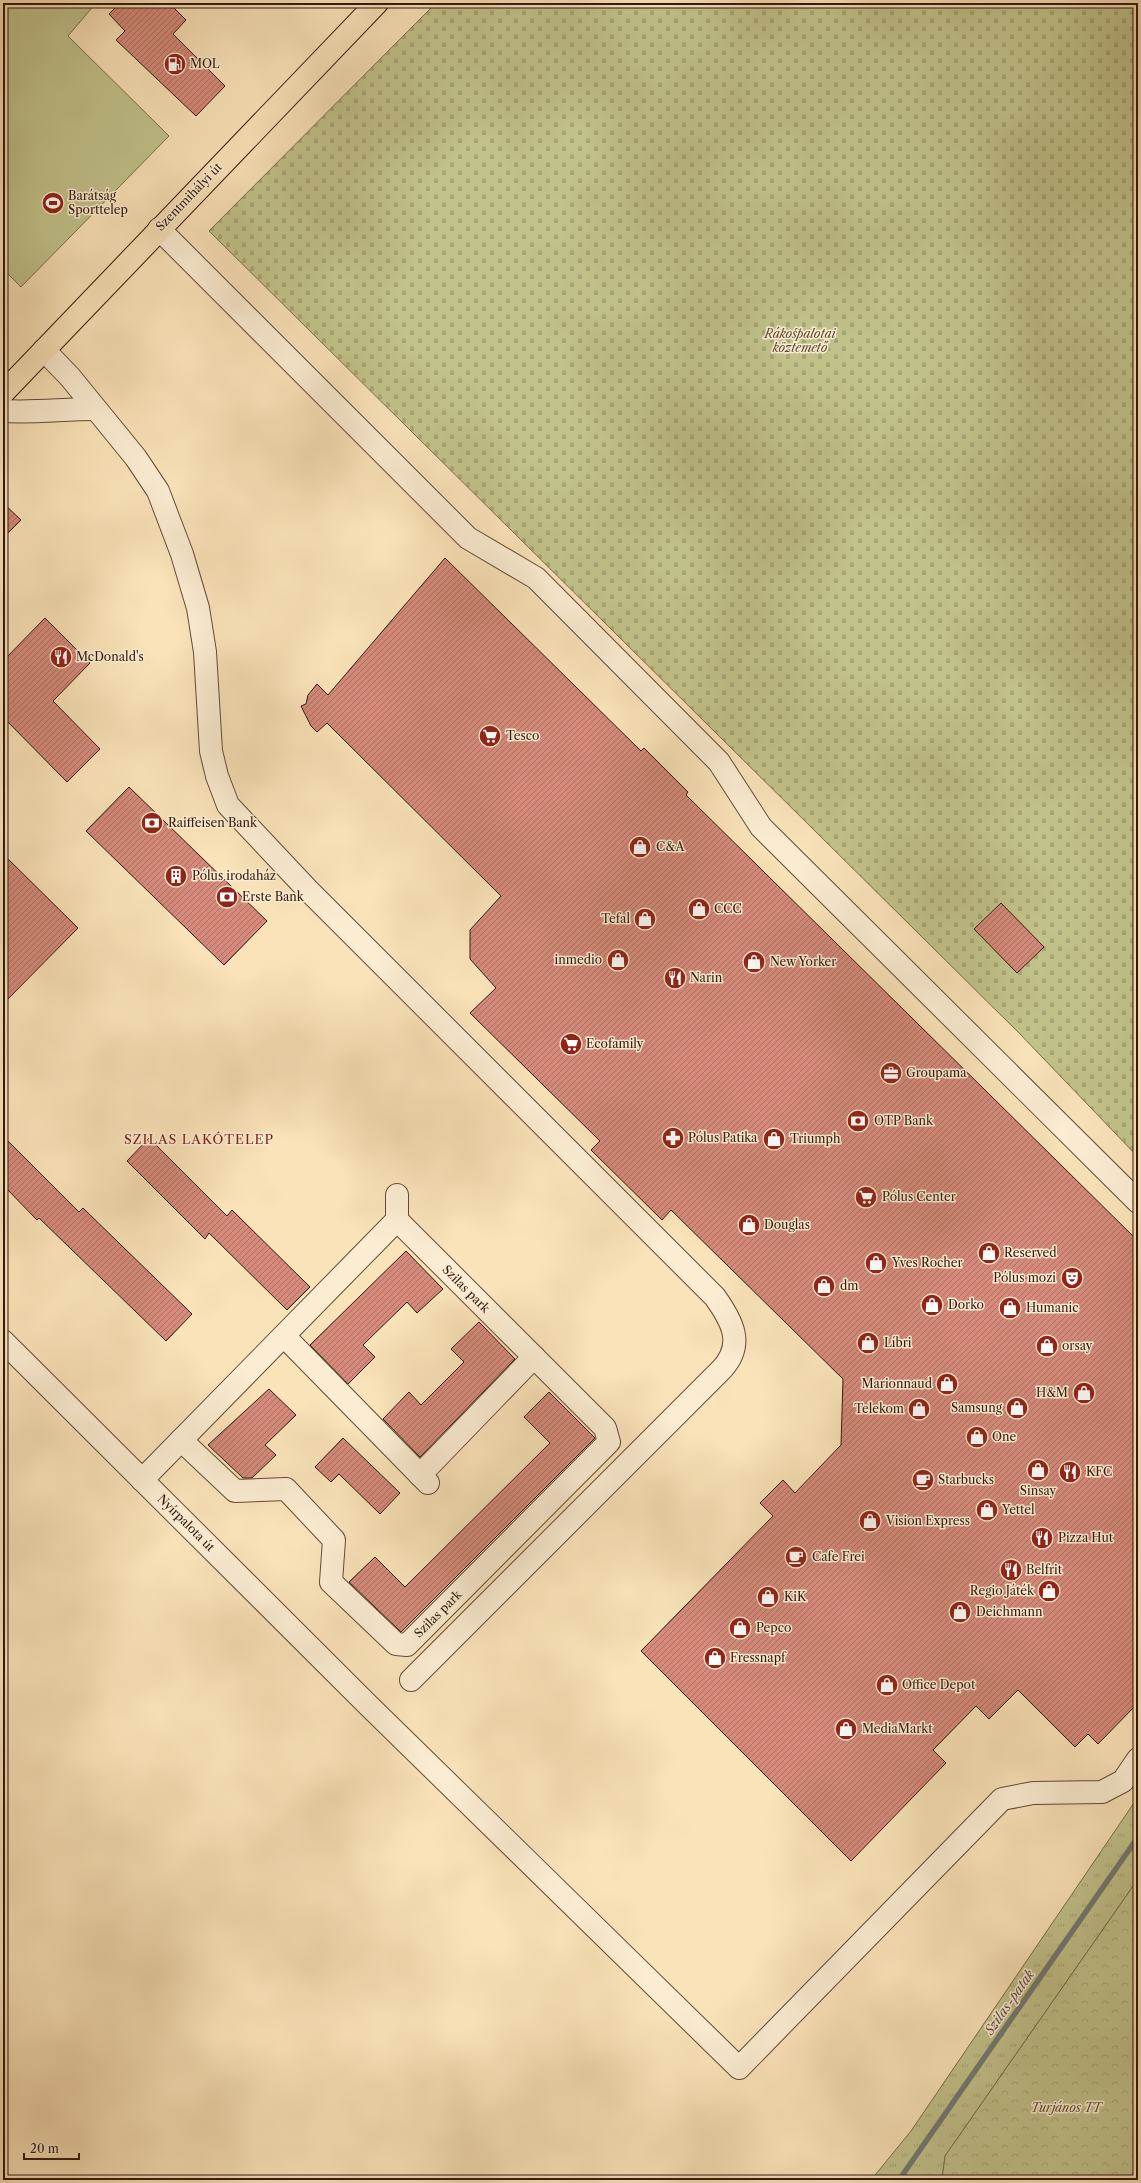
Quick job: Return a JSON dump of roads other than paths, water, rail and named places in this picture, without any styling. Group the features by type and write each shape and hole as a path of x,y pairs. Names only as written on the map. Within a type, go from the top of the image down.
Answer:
{"main road":[{"name":"Szentmihályi út","path":"3,393 377,3"}],"street":[{"path":"159,229 468,538 536,578 719,762 761,826 1138,1202"},
{"path":"44,350 70,377 95,410 136,458 158,491 182,554 203,628 212,751 217,776 228,805 308,890 715,1297 727,1315 734,1334 735,1350 730,1360 722,1369 411,1680"},
{"path":"3,411 24,412 55,409 95,410"},
{"path":"142,1480 397,1220 397,1195"},
{"name":"Szilas park","path":"181,1440 235,1491 286,1489 334,1540 331,1582 396,1644 407,1645 609,1442 605,1428 397,1220"},
{"path":"284,1336 424,1479 534,1357"},
{"name":"Nyírpalota út","path":"3,1341 368,1705 739,2068 1002,1799 1032,1793 1102,1792 1123,1781 1138,1759"}],"waterway":[{"name":"Szilas-patak","path":"899,2180 1138,1837"}],"place":[{"name":"MOL","path":"175,64"},
{"name":"Barátság Sporttelep","path":"53,203"},
{"name":"McDonald's","path":"61,657"},
{"name":"Tesco","path":"490,736"},
{"name":"Raiffeisen Bank","path":"152,823"},
{"name":"C&A","path":"640,847"},
{"name":"Pólus irodaház","path":"176,876"},
{"name":"Erste Bank","path":"227,897"},
{"name":"CCC","path":"699,909"},
{"name":"Tefal","path":"645,919"},
{"name":"inmedio","path":"618,960"},
{"name":"New Yorker","path":"754,962"},
{"name":"Narin","path":"675,978"},
{"name":"Ecofamily","path":"571,1044"},
{"name":"Groupama","path":"891,1073"},
{"name":"OTP Bank","path":"858,1121"},
{"name":"Pólus Patika","path":"673,1138"},
{"name":"Triumph","path":"774,1139"},
{"name":"Pólus Center","path":"866,1197"},
{"name":"Douglas","path":"749,1225"},
{"name":"Reserved","path":"989,1253"},
{"name":"Yves Rocher","path":"876,1263"},
{"name":"Pólus mozi","path":"1072,1278"},
{"name":"dm","path":"824,1286"},
{"name":"Dorko","path":"932,1305"},
{"name":"Humanic","path":"1010,1308"},
{"name":"Líbri","path":"868,1343"},
{"name":"orsay","path":"1047,1346"},
{"name":"Marionnaud","path":"947,1384"},
{"name":"H&M","path":"1084,1393"},
{"name":"Samsung","path":"1017,1408"},
{"name":"Telekom","path":"919,1409"},
{"name":"One","path":"977,1437"},
{"name":"Sinsay","path":"1038,1470"},
{"name":"KFC","path":"1070,1472"},
{"name":"Starbucks","path":"923,1480"},
{"name":"Yettel","path":"987,1510"},
{"name":"Vision Express","path":"870,1521"},
{"name":"Pizza Hut","path":"1042,1538"},
{"name":"Cafe Frei","path":"796,1557"},
{"name":"Belfrit","path":"1011,1570"},
{"name":"Regio Játék","path":"1049,1591"},
{"name":"KiK","path":"768,1597"},
{"name":"Deichmann","path":"960,1612"},
{"name":"Pepco","path":"740,1628"},
{"name":"Fressnapf","path":"715,1658"},
{"name":"Office Depot","path":"887,1685"},
{"name":"MediaMarkt","path":"846,1729"}],"district":[{"name":"SZILAS LAKÓTELEP","path":"199,1139"}],"park label":[{"name":"Rákospalotai köztemető","path":"800,341"},
{"name":"Turjános TT","path":"1066,2108"}]}
